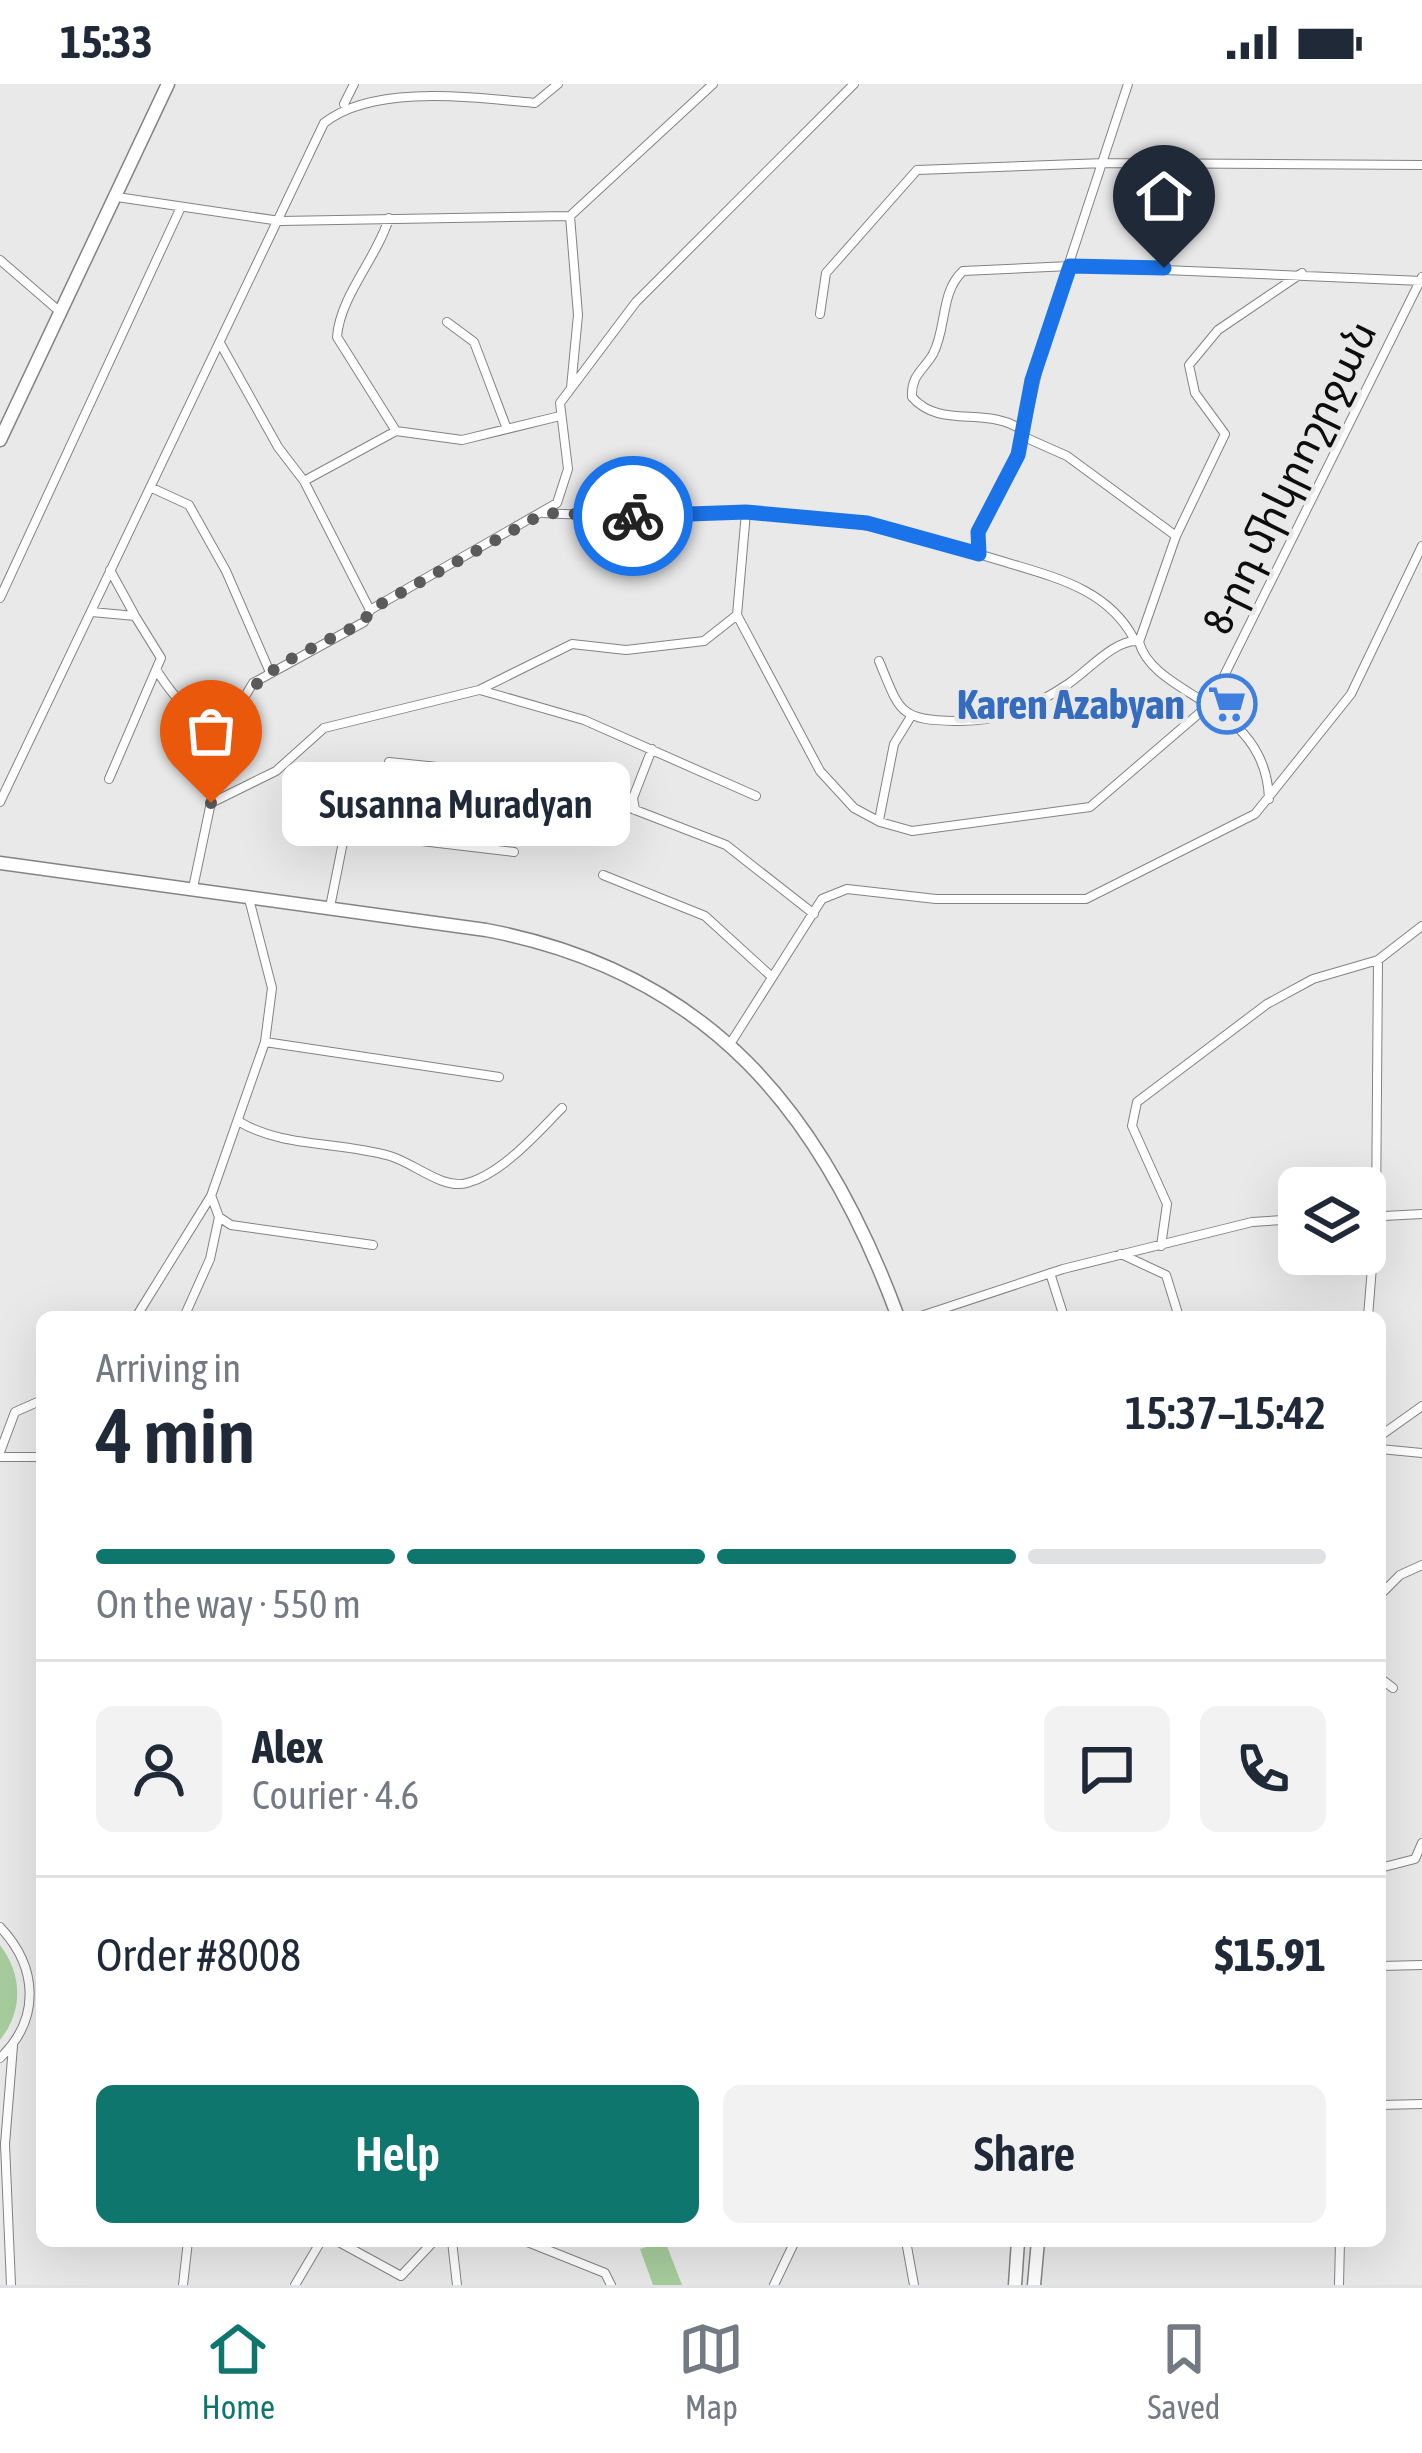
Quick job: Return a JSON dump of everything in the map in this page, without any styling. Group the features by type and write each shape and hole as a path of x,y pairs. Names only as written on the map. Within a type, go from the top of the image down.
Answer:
{"main road":[{"path":"0,440 168,84"},
{"path":"0,863 555,943 666,997 730,1044 816,1141 849,1197 896,1311"},
{"path":"1015,2285 1018,2247"},
{"path":"1034,2285 1037,2247"}],"street":[{"path":"0,802 4,780 92,613 320,130 344,106 354,84"},
{"path":"344,106 394,92 535,103 558,84"},
{"path":"115,196 280,221 570,215 713,84"},
{"path":"193,890 227,726 254,683 269,670 364,622 370,610 544,513 566,491 568,470 560,416 571,389 636,302 854,84"},
{"path":"979,554 978,532 1018,455 1032,380 1128,84"},
{"path":"820,314 826,273 917,170 1105,163 1422,165"},
{"path":"0,598 182,207"},
{"path":"570,215 578,315 571,389"},
{"path":"389,218 381,244 338,322 338,337 396,431 414,438 462,440 560,416"},
{"path":"0,260 60,312"},
{"path":"1176,536 1105,481 1044,442 991,416 936,414 914,401 912,383 934,351 959,273 1070,266 1421,279"},
{"path":"879,661 904,715 995,721 1054,692 1136,640 1176,536 1225,434 1195,393 1189,364 1218,330 1304,272"},
{"name":"8-րդ միկրոշրջան","path":"1210,704 1421,279"},
{"path":"447,322 474,342 507,429"},
{"path":"220,343 278,447 304,481 370,610"},
{"path":"304,481 396,431"},
{"path":"152,488 189,505 226,571 269,670"},
{"path":"746,512 745,574 737,615 820,770 854,808 880,822 912,831 1090,807 1210,704"},
{"path":"544,513 606,518 746,512 867,523 1083,588 1123,621 1149,663 1210,704 1252,745 1266,773 1269,801"},
{"path":"730,1044 822,898 847,889 1025,902 1086,899 1196,846 1269,801 1352,694 1422,546"},
{"path":"109,779 161,658 110,570"},
{"path":"92,613 135,616"},
{"path":"211,803 276,771 324,728 479,690 572,644 626,650 704,640 737,615"},
{"path":"156,669 184,707 207,722 227,726"},
{"path":"479,690 584,720 756,796"},
{"path":"880,822 894,744 910,718"},
{"path":"634,809 652,748"},
{"path":"389,761 555,779 726,845 814,914"},
{"path":"330,907 345,832 514,852"},
{"path":"603,875 705,916 772,977"},
{"path":"140,1311 211,1196 265,1042 272,988 248,897"},
{"path":"1161,1246 1166,1204 1132,1126 1137,1102 1267,1004 1312,979 1378,960 1422,926"},
{"path":"1372,1167 1378,960"},
{"path":"265,1042 499,1077"},
{"path":"238,1120 265,1137 353,1145 418,1164 449,1184 467,1183 494,1169 562,1108"},
{"path":"187,1311 210,1259 218,1217 211,1196"},
{"path":"1386,1216 1422,1214"},
{"path":"218,1217 261,1230 373,1245"},
{"path":"936,1311 1120,1254 1252,1222 1278,1220"},
{"path":"1120,1254 1166,1275 1177,1311"},
{"path":"1050,1273 1062,1311"},
{"path":"1368,1311 1369,1275"},
{"path":"36,1403 15,1412 0,1455 36,1456"},
{"path":"1386,1432 1422,1406"},
{"path":"1386,1450 1422,1453"},
{"path":"1386,1589 1400,1575 1422,1565"},
{"path":"1386,1683 1393,1688"},
{"path":"1386,1866 1415,1859 1422,1844"},
{"path":"0,1928 28,1969 32,1996 26,2022 0,2058"},
{"path":"1386,1966 1422,1965"},
{"path":"10,2285 4,2144 13,2046"},
{"path":"1386,2105 1422,2104"},
{"path":"182,2285 187,2247"},
{"path":"295,2285 317,2247"},
{"path":"347,2247 405,2280 423,2247"},
{"path":"453,2247 457,2285"},
{"path":"541,2247 605,2273 610,2285"},
{"path":"774,2285 792,2247"},
{"path":"907,2247 914,2285"},
{"path":"1339,2285 1340,2247"}],"green space":[{"path":"0,1945 13,1968 17,1993 13,2017 0,2040"},
{"path":"667,2247 682,2285 653,2285 640,2249"}],"way so far":[{"path":"211,803 227,726 254,683 269,670 364,622 370,610 544,513 633,516"}],"place":[{"name":"Karen Azabyan","path":"1227,704"},
{"name":"Susanna Muradyan","path":"211,803"}],"route":[{"path":"633,516 746,512 867,523 979,554 978,532 1018,455 1032,380 1070,266 1164,268"}]}
